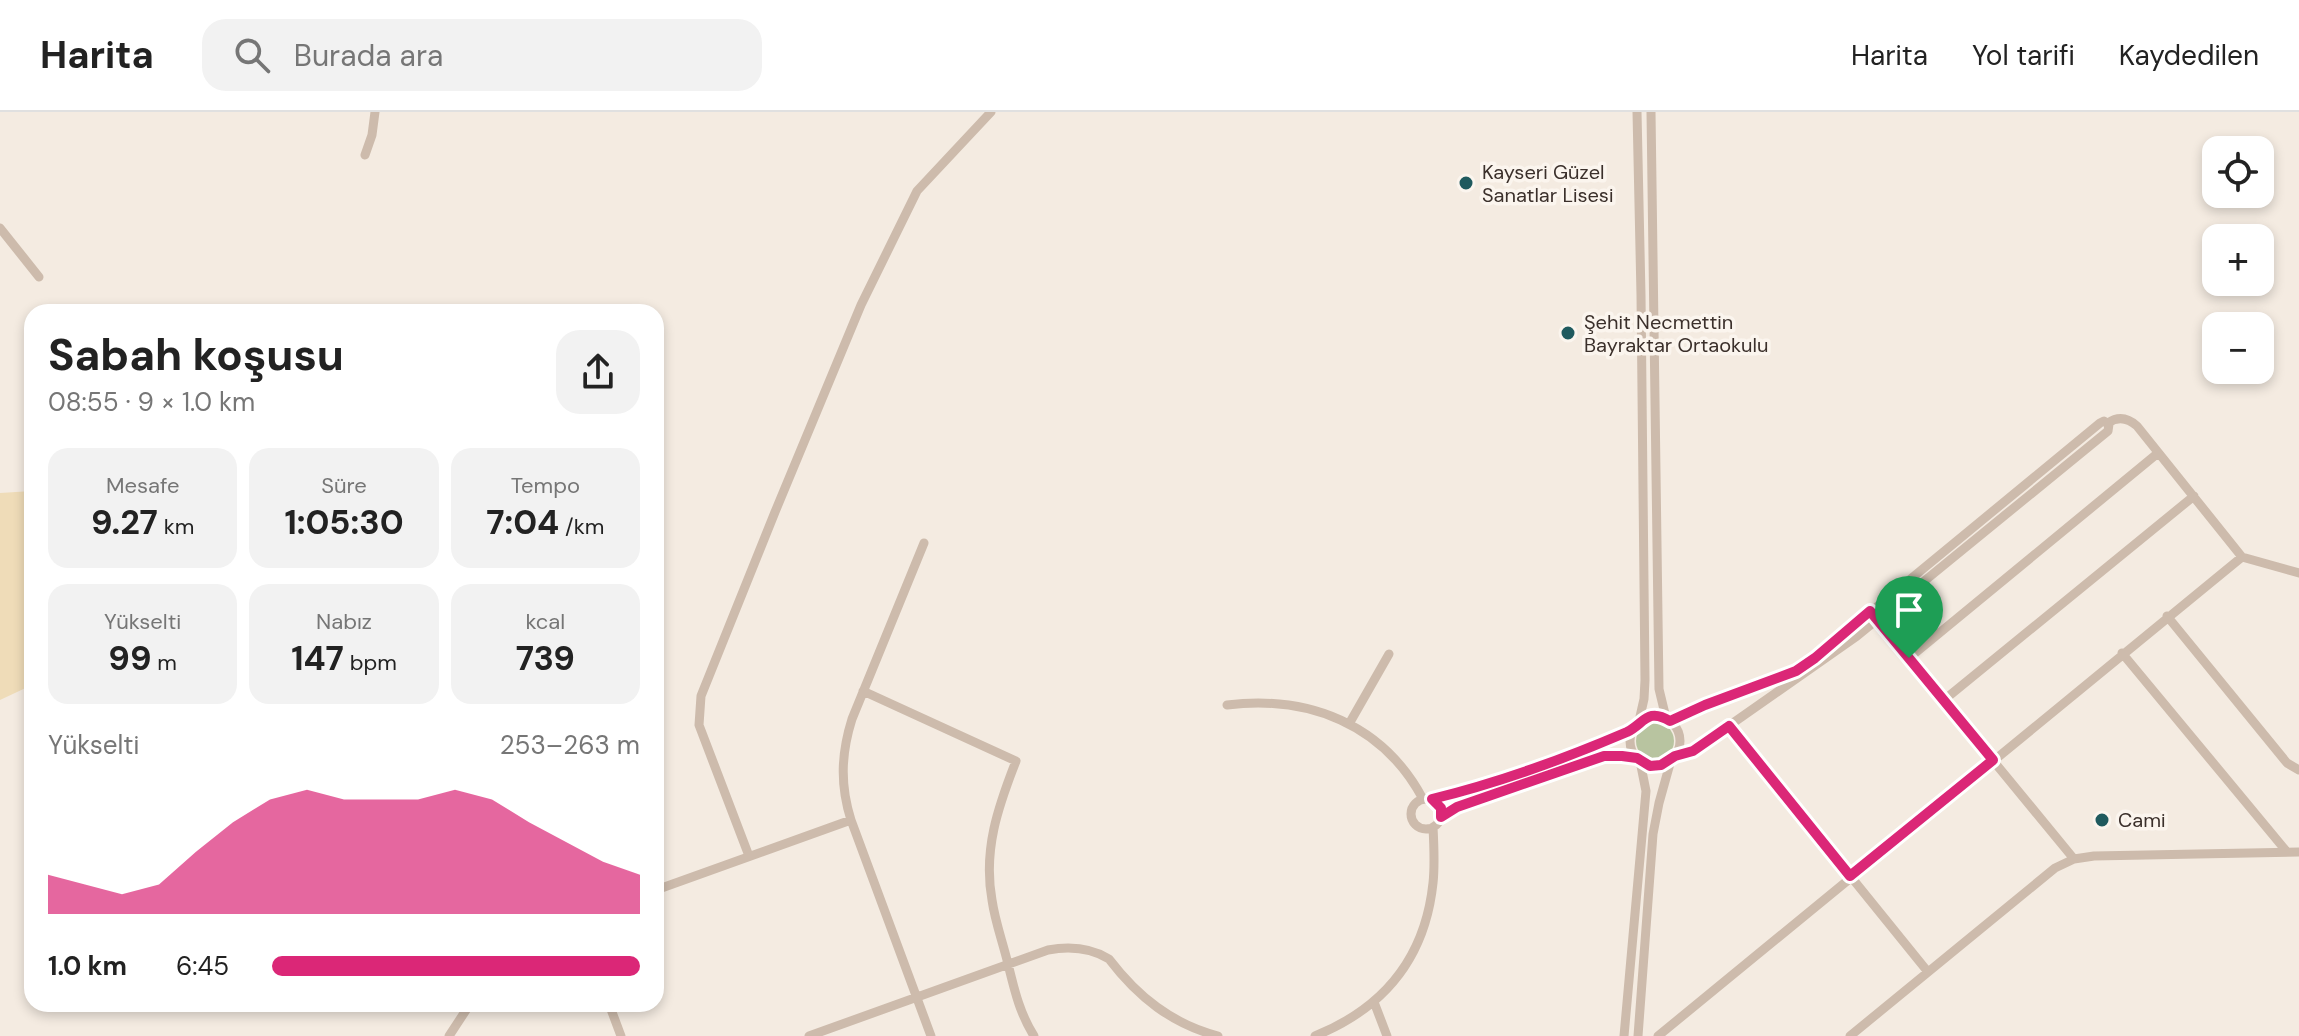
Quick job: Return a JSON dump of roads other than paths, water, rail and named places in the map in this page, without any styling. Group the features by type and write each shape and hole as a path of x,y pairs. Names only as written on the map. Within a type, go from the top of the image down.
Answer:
{"street":[{"path":"365,155 375,112"},
{"path":"749,856 699,725 701,696 861,305 917,191 991,112"},
{"path":"1624,1036 1646,791 1630,741 1644,699 1645,680 1637,112"},
{"path":"1638,1036 1653,834 1659,803 1673,758 1680,746 1680,735 1668,719 1659,689 1651,112"},
{"path":"0,228 39,277"},
{"path":"1433,827 1421,828 1412,819 1413,806 1427,799 1492,782 1655,715 1668,719 1796,671 2105,426 2120,418 2133,423 2242,557 2299,573"},
{"path":"1315,1036 1338,1031 1374,1002 1409,961 1424,928 1433,885 1433,827 1441,817 1457,807 1604,756 1622,756 1656,766 1693,751 1857,636 2105,426"},
{"path":"1909,658 2158,453"},
{"path":"1944,700 2194,496"},
{"path":"924,543 863,691 847,734 842,762 851,820 931,1036"},
{"path":"1658,1036 2242,557"},
{"path":"1870,611 2074,859"},
{"path":"2167,616 2287,763 2299,770"},
{"path":"2122,653 2287,852"},
{"path":"1349,724 1389,654"},
{"path":"863,691 1016,761 996,814 989,855 991,898 1017,1003 1034,1036"},
{"path":"1227,705 1258,702 1289,704 1349,724 1392,755 1427,799 1441,808 1441,817"},
{"path":"1729,726 1928,972"},
{"path":"664,887 851,820"},
{"path":"1850,1036 2055,868 2074,859 2299,852"},
{"path":"809,1036 1008,964 1057,948 1075,948 1109,959 1128,982 1160,1011 1186,1025 1218,1036"},
{"path":"1374,1002 1387,1036"},
{"path":"449,1036 465,1012"},
{"path":"612,1012 621,1036"}],"place":[{"name":"Kayseri Güzel Sanatlar Lisesi","path":"1466,183"},
{"name":"Şehit Necmettin Bayraktar Ortaokulu","path":"1568,333"},
{"name":"Cami","path":"2102,820"}]}
